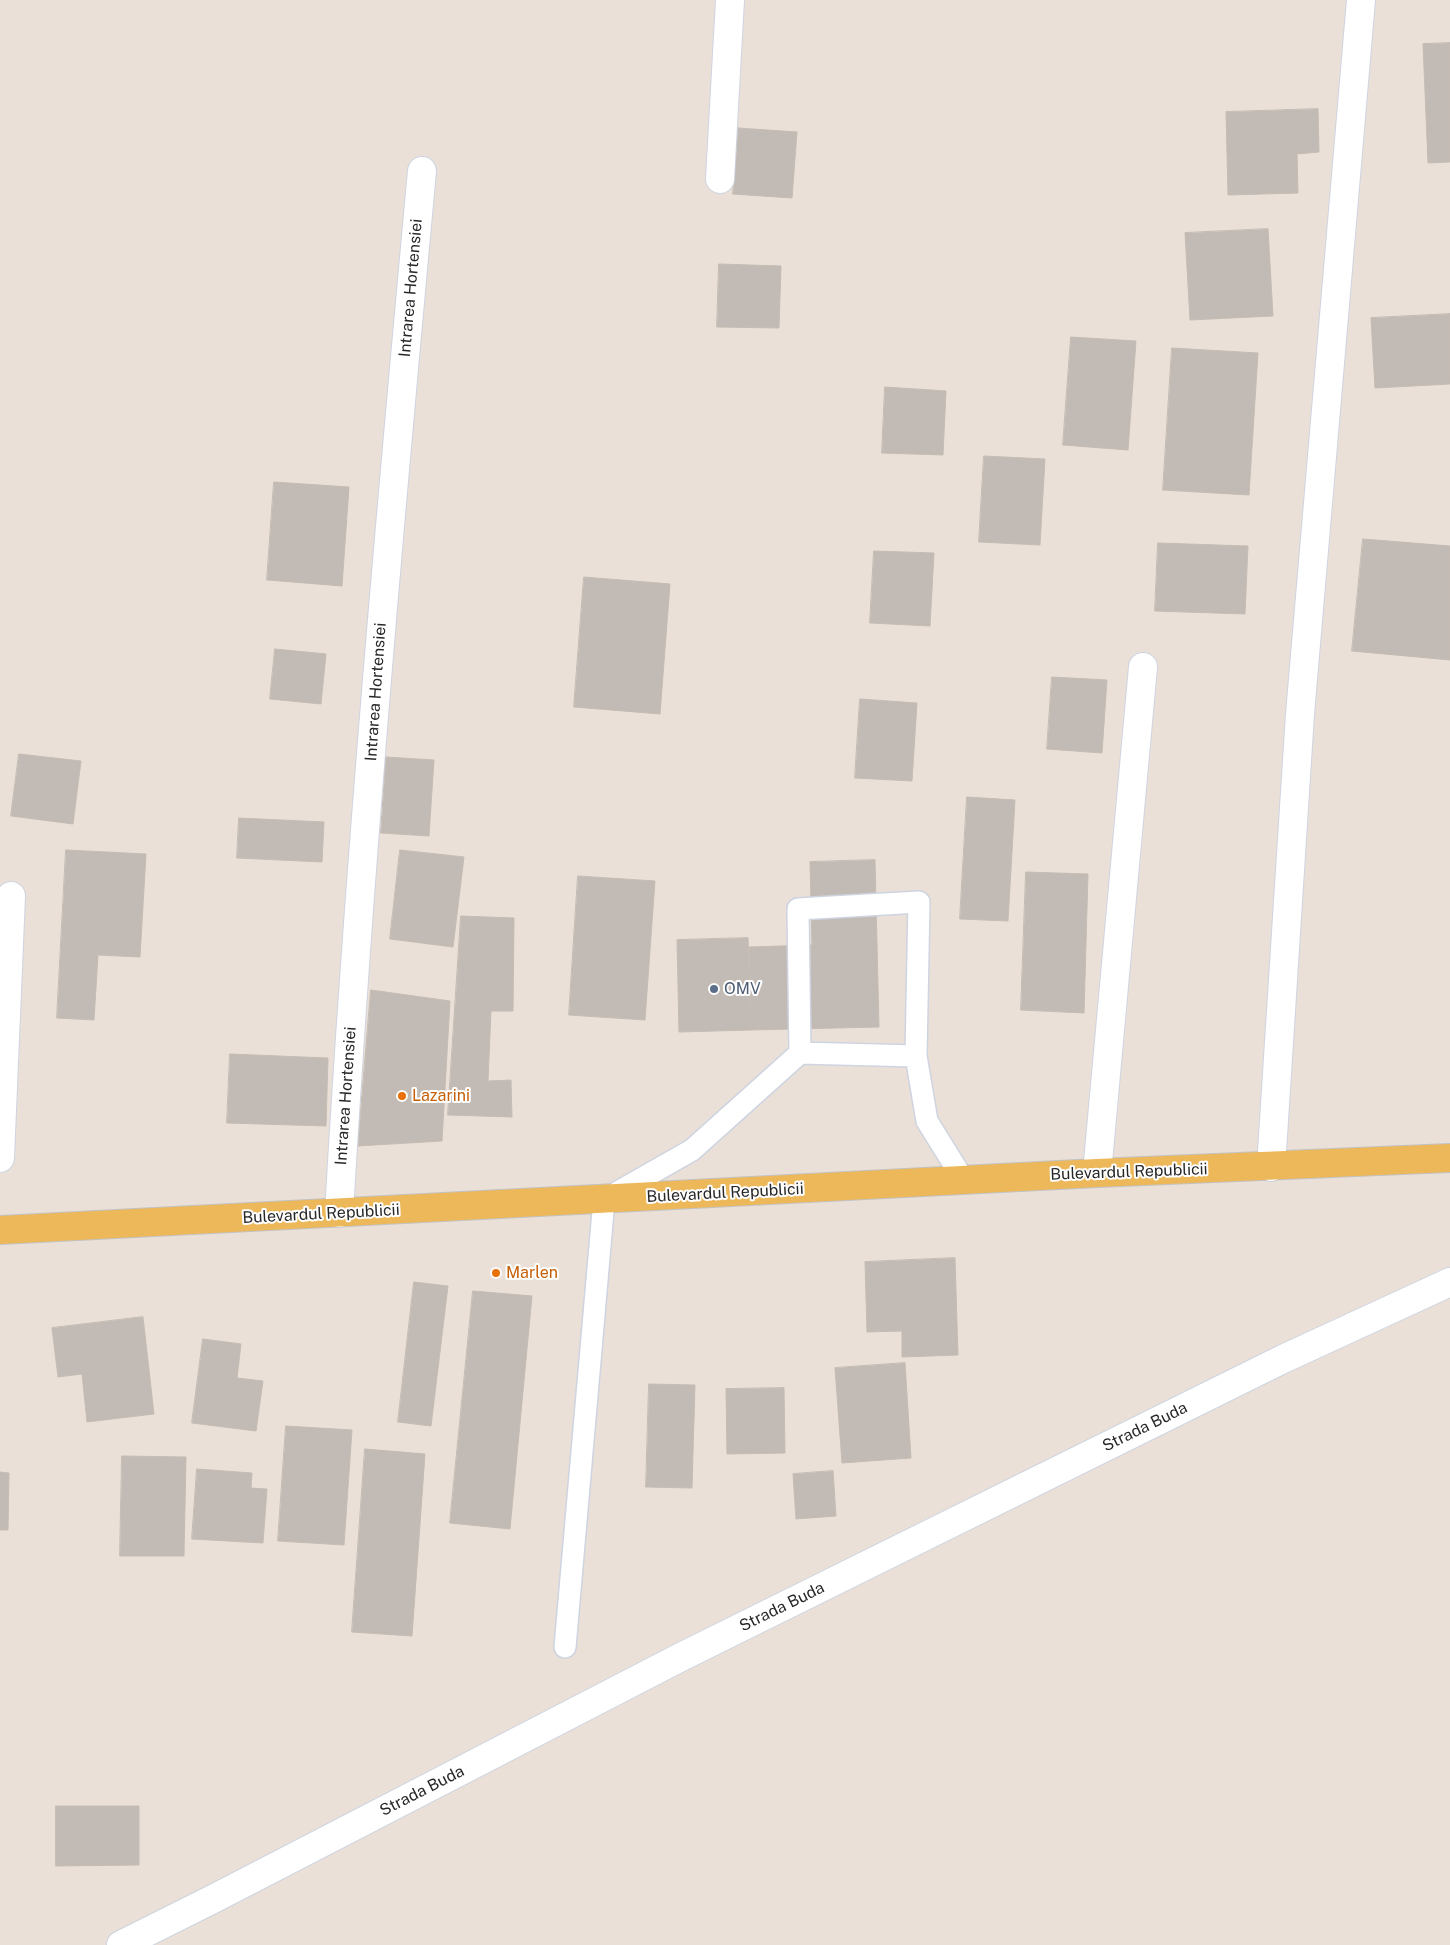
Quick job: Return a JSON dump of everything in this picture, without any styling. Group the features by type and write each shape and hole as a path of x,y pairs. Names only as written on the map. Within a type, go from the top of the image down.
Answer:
{"main road":[{"name":"Bulevardul Republicii","path":"0,1230 604,1200 963,1179 1450,1158"}],"street":[{"path":"720,179 730,0"},
{"path":"1270,1167 1300,714 1361,0"},
{"name":"Intrarea Hortensiei","path":"339,1213 348,1057 382,612 422,171"},
{"path":"1097,1173 1143,667"},
{"path":"0,1158 11,896"},
{"name":"Strada Buda","path":"121,1945 233,1889 680,1657 1283,1359 1450,1282"}],"lane":[{"path":"800,1053 798,909 919,902 916,1056 927,1121 963,1179"},
{"path":"565,1647 604,1200 692,1150 800,1053 916,1056"}],"building":[{"path":"1450,43 1450,162 1428,163 1423,44"},
{"path":"1318,109 1319,152 1297,154 1298,193 1228,195 1226,112"},
{"path":"738,128 797,132 792,198 733,194"},
{"path":"1268,229 1273,316 1190,320 1185,233"},
{"path":"719,264 781,266 779,328 717,327"},
{"path":"1450,314 1450,384 1375,388 1371,318"},
{"path":"1071,337 1136,341 1128,450 1063,445"},
{"path":"1172,348 1258,353 1249,495 1163,490"},
{"path":"885,387 946,391 943,455 882,453"},
{"path":"984,456 1045,459 1040,545 979,542"},
{"path":"274,482 349,487 342,586 267,580"},
{"path":"1363,539 1450,546 1450,660 1352,651"},
{"path":"1158,543 1248,546 1245,614 1155,611"},
{"path":"874,551 934,553 930,626 870,623"},
{"path":"584,577 670,584 660,714 574,707"},
{"path":"275,649 326,654 321,704 270,699"},
{"path":"1052,677 1107,680 1102,753 1047,749"},
{"path":"860,699 917,703 912,781 855,778"},
{"path":"19,754 81,761 73,824 11,816"},
{"path":"386,757 434,760 429,836 381,833"},
{"path":"967,797 1015,800 1008,921 960,919"},
{"path":"239,818 324,822 322,862 237,858"},
{"path":"66,850 146,854 140,957 98,955 94,1020 57,1018"},
{"path":"400,850 464,857 453,947 390,939"},
{"path":"875,860 879,1027 751,1030 749,947 812,945 810,862"},
{"path":"1026,872 1088,874 1084,1013 1021,1010"},
{"path":"578,876 655,881 645,1020 569,1015"},
{"path":"461,916 514,918 513,1011 491,1011 488,1081 511,1080 512,1117 448,1115"},
{"name":"OMV","path":"748,938 751,1030 679,1032 677,940"},
{"path":"371,990 450,1001 442,1141 358,1146"},
{"path":"230,1054 328,1058 326,1126 227,1123"},
{"path":"955,1258 958,1355 902,1357 902,1331 867,1332 865,1262"},
{"path":"414,1282 448,1286 431,1426 398,1422"},
{"path":"473,1291 532,1296 510,1529 450,1523"},
{"path":"143,1317 154,1414 87,1422 82,1374 58,1377 52,1328"},
{"path":"203,1339 241,1344 237,1378 263,1381 256,1431 192,1423"},
{"path":"905,1363 911,1458 842,1463 835,1368"},
{"path":"649,1384 695,1385 692,1488 646,1487"},
{"path":"784,1388 785,1453 727,1454 726,1389"},
{"path":"286,1426 352,1430 344,1545 278,1541"},
{"path":"365,1449 425,1454 412,1636 352,1632"},
{"path":"122,1456 186,1457 184,1556 120,1556"},
{"path":"197,1469 252,1473 251,1488 267,1489 263,1543 192,1539"},
{"path":"833,1471 836,1516 796,1519 793,1474"},
{"path":"0,1472 9,1473 8,1530 0,1530"},
{"path":"56,1806 139,1806 139,1865 56,1866"}],"place":[{"name":"OMV","path":"714,989"},
{"name":"Lazarini","path":"402,1096"},
{"name":"Marlen","path":"496,1273"}]}
